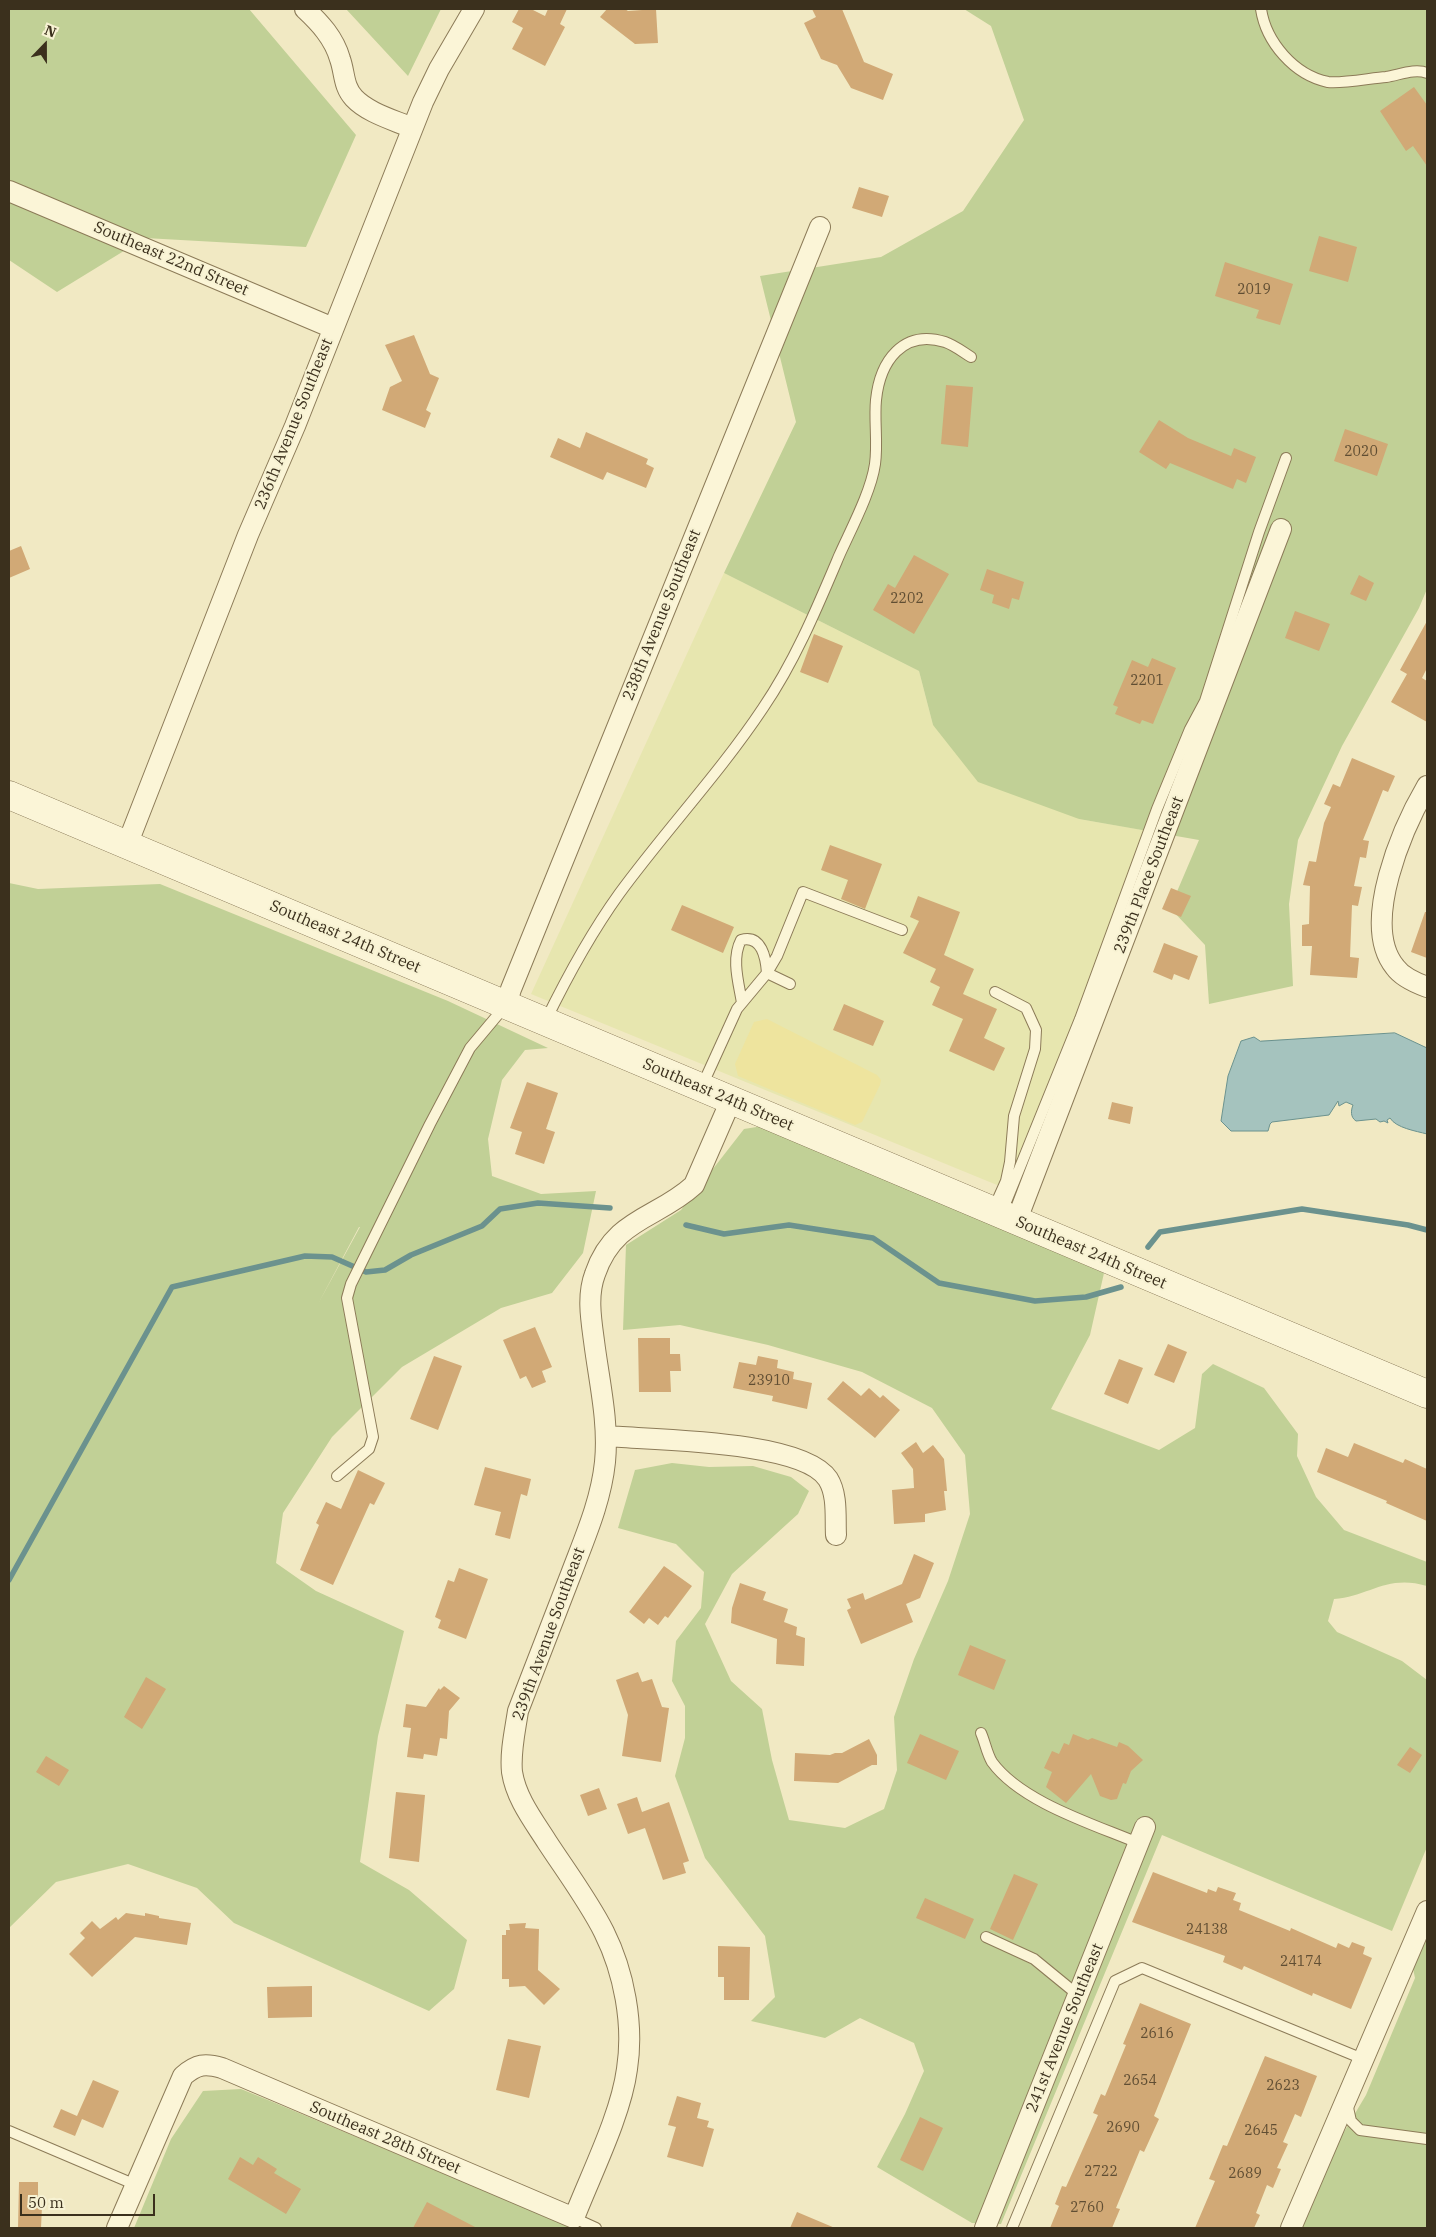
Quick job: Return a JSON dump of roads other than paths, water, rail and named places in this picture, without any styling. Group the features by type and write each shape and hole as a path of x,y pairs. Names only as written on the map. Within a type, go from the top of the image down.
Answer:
{"street":[{"path":"305,9 322,25 333,42 341,60 342,76 346,88 355,99 365,107 412,128"},
{"name":"236th Avenue Southeast","path":"127,845 248,535 295,426 412,128 439,69 474,9"},
{"name":"Southeast 22nd Street","path":"9,191 333,328"},
{"name":"238th Avenue Southeast","path":"506,1004 514,980 820,226"},
{"name":"239th Place Southeast","path":"1003,1216 1282,529"},
{"path":"1426,789 1402,834 1394,856 1382,923 1385,948 1394,967 1405,977 1427,987"},
{"name":"Southeast 24th Street","path":"9,795 1427,1394"},
{"name":"239th Avenue Southeast","path":"574,2218 618,2106 627,2069 629,2034 625,1998 617,1964 604,1931 521,1800 512,1772 513,1742 518,1712 598,1501 602,1481 606,1436 591,1318 591,1293 595,1274 606,1252 617,1236 650,1213 683,1195 694,1185 731,1100"},
{"path":"606,1436 747,1446 800,1458 814,1466 827,1477 831,1484 834,1496 836,1535"},
{"name":"241st Avenue Southeast","path":"985,2228 1141,1835"},
{"path":"1291,2228 1427,1911"},
{"name":"Southeast 28th Street","path":"136,2185 183,2076 194,2066 207,2064 222,2068 574,2218"},
{"path":"117,2228 136,2185"}],"lane":[{"path":"1261,9 1263,20 1273,42 1286,59 1309,75 1329,82 1387,76 1421,70 1427,72"},
{"path":"546,1021 564,982 618,895 730,754 764,707 794,655 861,505 875,466 877,446 876,400 881,376 894,351 919,338 946,342 971,357"},
{"path":"1003,1216 1080,1019 1157,810 1190,729 1205,702 1259,532 1286,458"},
{"path":"701,1087 737,1009 767,973 777,956 803,892 902,930"},
{"path":"742,1003 736,964 738,946 742,940 748,939 756,942 760,947 766,957 767,973"},
{"path":"767,973 790,984"},
{"path":"995,992 1026,1008 1036,1030 1035,1049 1014,1116 1003,1216"},
{"path":"337,1476 369,1449 373,1436 347,1298 355,1276 470,1048 506,1004"},
{"path":"981,1733 992,1761 1017,1786 1058,1810 1141,1835"},
{"path":"986,1937 1034,1959 1078,1995"},
{"path":"1012,2228 1115,1981 1142,1968 1363,2060"},
{"path":"1347,2100 1351,2121 1360,2130 1427,2139"},
{"path":"9,2131 136,2185"},
{"path":"574,2218 596,2228"}],"water":[{"path":"1395,1033 1427,1048 1427,1134 1401,1127 1390,1118 1387,1120 1388,1123 1380,1122 1376,1119 1356,1121 1351,1111 1353,1105 1346,1102 1339,1106 1338,1101 1329,1115 1272,1122 1268,1131 1231,1131 1221,1121 1228,1076 1241,1041 1254,1037 1260,1041"}],"waterway":[{"path":"9,1580 172,1287 305,1256 332,1257 366,1272 385,1270 411,1255 482,1226 500,1209 538,1203 610,1208"},
{"path":"1148,1247 1160,1232 1302,1209 1408,1225 1427,1230"},
{"path":"686,1225 724,1234 789,1225 873,1238 939,1283 1035,1301 1086,1297 1121,1287"}]}
